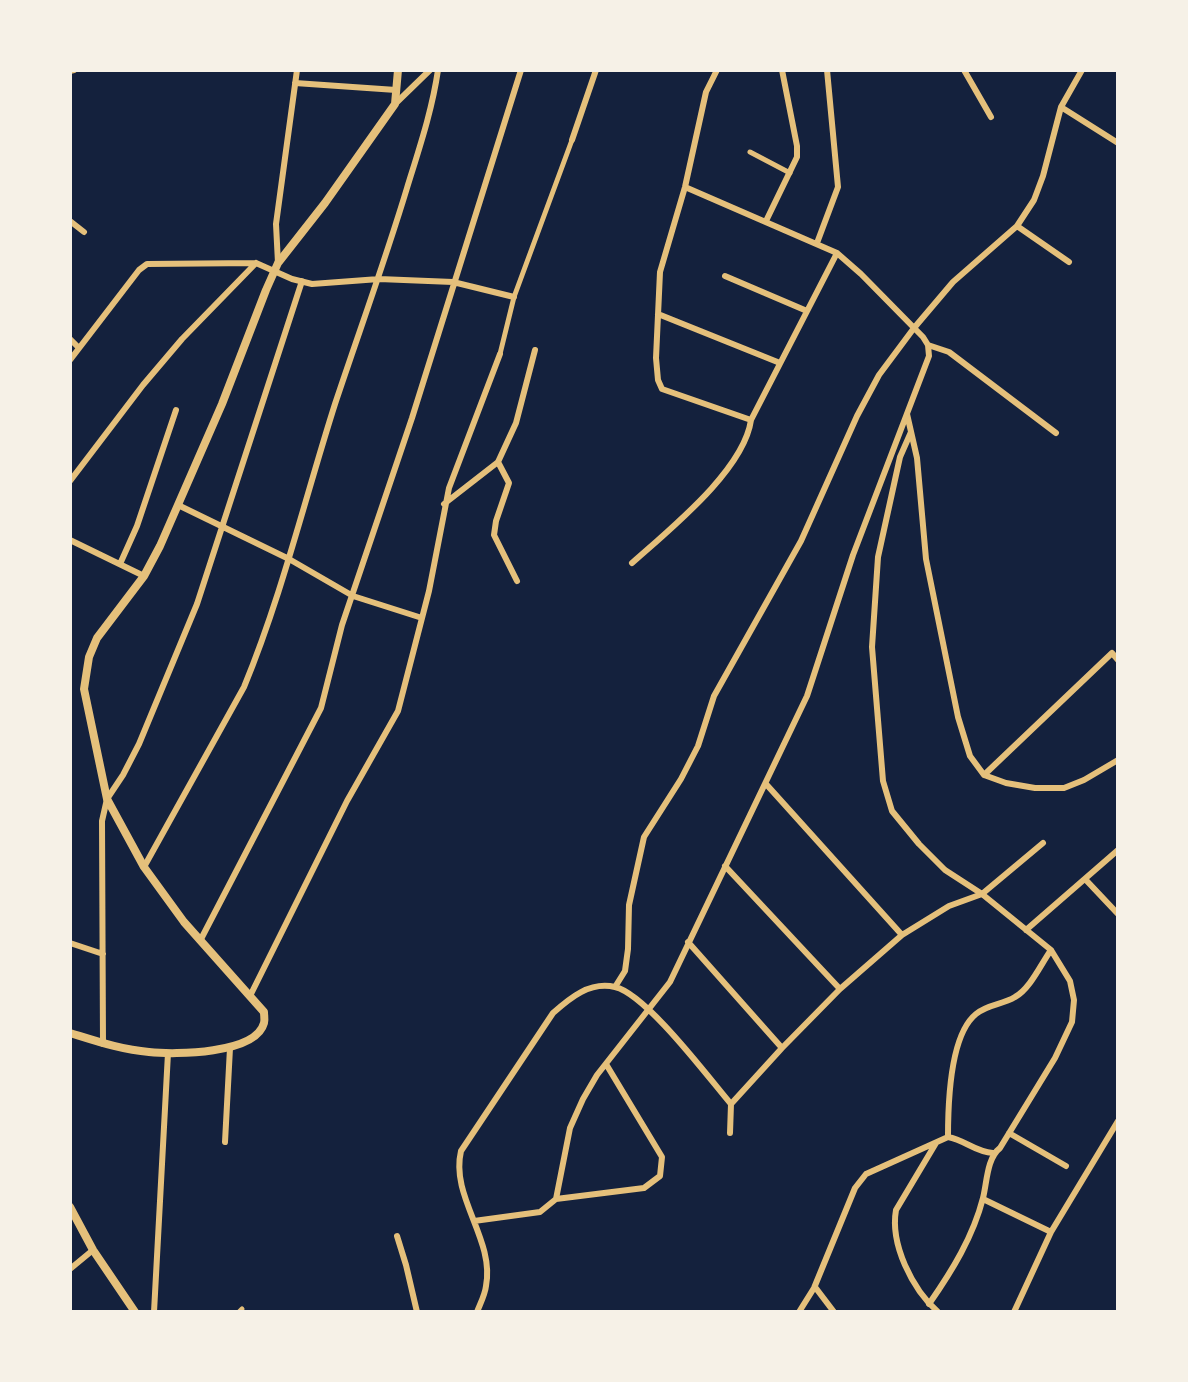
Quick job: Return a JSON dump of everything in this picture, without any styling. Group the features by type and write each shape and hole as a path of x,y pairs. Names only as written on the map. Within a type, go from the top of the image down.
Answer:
{"street":[{"path":"276,267 276,224 297,70"},
{"path":"395,104 398,70"},
{"path":"70,1033 103,1044 168,1054 230,1048 258,1034 264,1023 264,1012 200,941 144,867 107,799 84,689 89,657 97,638 144,576 222,404 276,267 395,104 429,70"},
{"path":"144,867 244,687 289,559 336,403 379,279 432,106 438,70"},
{"path":"200,941 321,708 342,625 521,70"},
{"path":"250,994 347,801 398,711 422,618 444,504 500,354 514,297 596,70"},
{"path":"717,70 706,92 685,187 660,272 656,358 658,380 662,389 751,420"},
{"path":"766,221 797,156 782,70"},
{"path":"817,243 838,187 827,70"},
{"path":"964,70 991,117"},
{"path":"615,987 625,971 629,905 644,837 681,779 698,746 714,696 801,541 857,416 879,375 953,282 1017,226 1034,200 1061,107 1082,70"},
{"path":"295,83 396,90"},
{"path":"1061,107 1118,143"},
{"path":"750,152 790,173"},
{"path":"685,187 837,253 861,274 928,345 949,352 1056,433"},
{"path":"70,221 84,232"},
{"path":"1017,226 1069,262"},
{"path":"632,563 688,513 743,447 751,420 837,253"},
{"path":"70,360 139,270 147,264 256,263 276,267 312,284 379,279 453,282 514,297"},
{"path":"70,481 143,385 182,339 256,263"},
{"path":"725,276 807,311"},
{"path":"103,1044 102,821 107,799 134,754 170,673 223,527 302,281"},
{"path":"658,314 780,363"},
{"path":"70,339 79,348"},
{"path":"556,1199 570,1128 583,1099 606,1064 670,982 807,696 853,555 929,356 928,345"},
{"path":"444,504 498,462 516,423 535,350"},
{"path":"120,564 137,526 176,410"},
{"path":"907,412 917,458 926,559 958,717 970,756 984,775 1006,783 1035,788 1064,788 1084,780 1118,760"},
{"path":"911,432 900,457 878,557 873,647 883,781 892,811 919,844 945,870 982,894 1051,950 1070,981 1074,1000 1072,1022 1055,1058 1000,1147 993,1153 983,1199 963,1252 929,1304"},
{"path":"498,462 509,483 494,535 517,581"},
{"path":"178,505 289,559 353,596 422,618"},
{"path":"70,540 144,576"},
{"path":"984,775 1112,653 1118,660"},
{"path":"766,784 902,935"},
{"path":"730,1133 731,1104 840,989 902,935 949,906 982,894 1043,843"},
{"path":"1026,930 1118,850"},
{"path":"725,866 840,989"},
{"path":"1085,879 1118,914"},
{"path":"688,942 782,1048"},
{"path":"70,943 103,954"},
{"path":"948,1137 948,1110 956,1053 963,1030 974,1015 988,1005 1016,997 1051,950"},
{"path":"477,1312 486,1287 487,1272 485,1255 459,1177 461,1151 553,1013 581,991 602,986 615,987 640,1000 649,1009 731,1104"},
{"path":"225,1142 230,1048"},
{"path":"154,1312 168,1054"},
{"path":"474,1222 540,1212 556,1199 644,1188 660,1175 662,1157 606,1064"},
{"path":"1014,1312 1051,1232 1118,1121"},
{"path":"1009,1133 1066,1166"},
{"path":"799,1312 815,1287 855,1188 866,1174 948,1137 958,1139 981,1152 993,1153"},
{"path":"937,1141 896,1210 894,1220 897,1243 913,1280 929,1304 938,1312"},
{"path":"983,1199 1051,1232"},
{"path":"70,1207 129,1310"},
{"path":"397,1236 407,1265 417,1312"},
{"path":"70,1269 93,1250"},
{"path":"815,1287 834,1312"}]}
